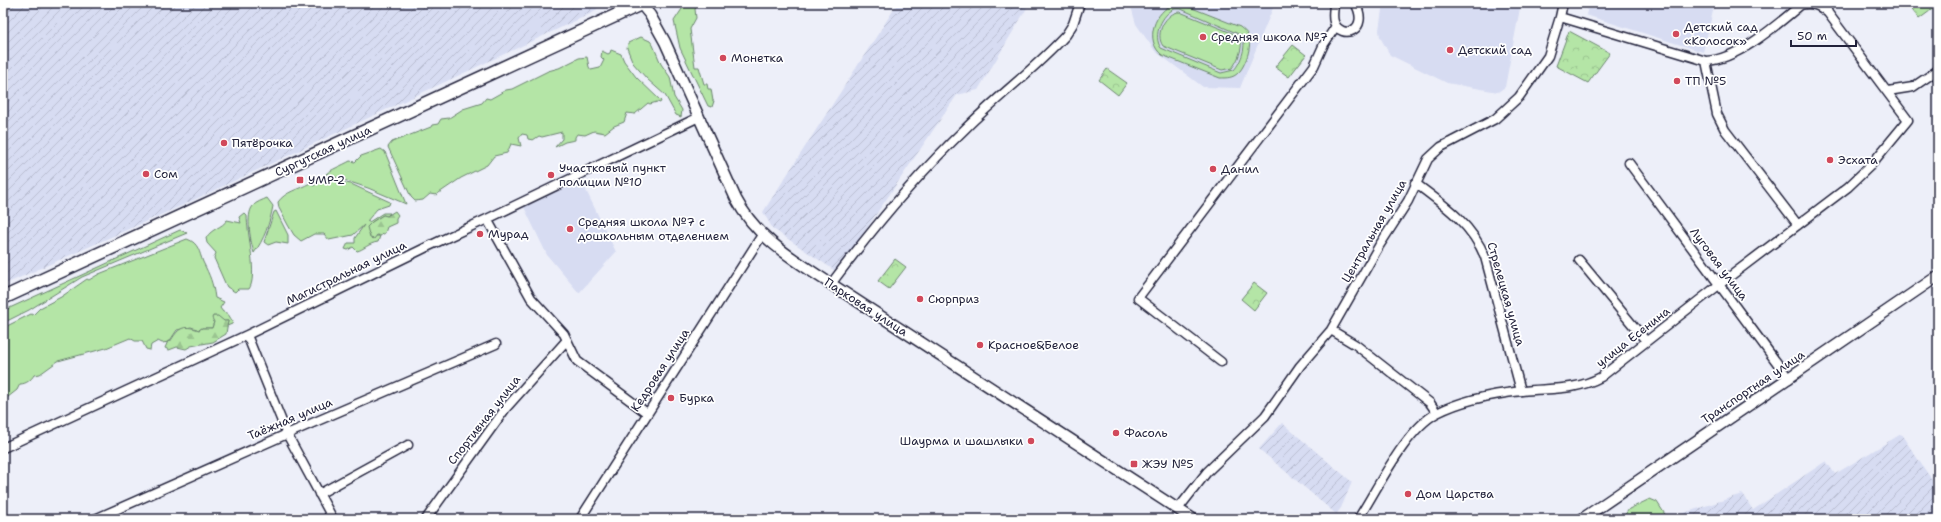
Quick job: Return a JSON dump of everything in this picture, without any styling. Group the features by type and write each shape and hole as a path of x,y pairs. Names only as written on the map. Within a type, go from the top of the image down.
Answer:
{"main road":[{"name":"Сургутская улица","path":"3,298 641,3"}],"street":[{"name":"Парковая улица","path":"641,3 660,32 741,208 762,235 792,258 831,284 1193,519"},
{"path":"831,284 869,234 923,171 965,128 1066,35 1080,3"},
{"path":"1334,3 1333,16 1336,26 1345,31 1354,30 1359,23 1360,14 1355,3"},
{"name":"Центральная улица","path":"1178,509 1207,472 1265,416 1300,366 1331,330 1379,246 1400,215 1428,159 1441,147 1495,119 1519,97 1548,56 1563,3"},
{"path":"1560,17 1706,60 1720,59 1743,47 1762,36 1802,4 1807,3 1816,5 1828,13 1888,91 1913,87 1938,70"},
{"path":"1825,3 1828,13"},
{"path":"1222,362 1138,298 1314,66 1324,44 1336,26"},
{"path":"1706,60 1717,114 1724,130 1798,225"},
{"name":"улица Есенина","path":"1358,519 1412,434 1437,413 1466,402 1503,393 1550,388 1570,388 1587,385 1601,377 1860,177 1908,120 1888,91"},
{"name":"Магистральная улица","path":"3,448 247,335 699,117"},
{"name":"Луговая улица","path":"1629,163 1789,379"},
{"name":"Стрелецкая улица","path":"1415,183 1453,212 1480,244 1485,257 1521,391"},
{"path":"487,219 531,298 564,334 577,361 647,413"},
{"name":"Кедровая улица","path":"580,519 762,235"},
{"path":"1579,260 1646,341"},
{"name":"Транспортная улица","path":"1582,519 1938,276"},
{"path":"1331,330 1362,350 1430,403 1437,413"},
{"path":"247,335 287,434 333,519"},
{"name":"Спортивная улица","path":"426,519 506,408 567,340"},
{"name":"Таёжная улица","path":"95,519 496,344"},
{"path":"319,494 408,445"}],"shaded area":[{"path":"3,3 602,3 594,12 183,205 3,285"},
{"path":"898,3 1019,3 1027,8 978,90 957,95 837,272 773,229 763,212"},
{"name":"Средняя школа №7","path":"1130,3 1275,3 1240,88 1203,87 1155,51 1136,24"},
{"name":"Детский сад","path":"1383,3 1521,3 1505,87 1498,92 1447,83 1390,55 1380,37 1379,30"},
{"name":"Детский сад «Колосок»","path":"1589,3 1715,3 1703,52 1586,15"},
{"name":"Средняя школа №7 с дошкольным отделением","path":"581,180 616,252 579,293 547,255 524,207"},
{"path":"1282,423 1352,482 1341,508 1336,514 1259,449"},
{"path":"1901,434 1938,489 1938,519 1684,519 1681,514 1742,494 1753,510 1826,461 1835,474"}],"green space":[{"path":"686,3 699,3 695,9 696,18 690,29 695,67 699,67 704,84 707,84 708,89 711,89 714,101 712,107 708,106 680,48 674,21"},
{"path":"1916,3 1938,3 1938,5 1919,19 1910,7"},
{"path":"1175,4 1182,4 1240,27 1246,32 1250,45 1248,56 1241,70 1232,77 1220,78 1162,55 1153,42 1154,26 1157,19 1168,7","holes":["1181,9 1241,35 1244,48 1239,62 1234,70 1221,73 1161,48 1158,43 1158,31 1162,20 1170,11"]},
{"path":"1180,12 1239,36 1241,39 1241,48 1232,68 1222,70 1163,46 1160,36 1163,24 1170,16"},
{"path":"1569,31 1610,53 1588,83 1556,66"},
{"path":"641,37 650,41 653,45 661,64 670,77 674,97 682,110 681,117 676,115 665,95 647,79 633,63 627,48 628,43"},
{"path":"1293,45 1306,55 1289,77 1275,67"},
{"path":"611,50 621,54 624,61 636,77 661,101 660,103 648,103 635,114 627,113 624,122 614,126 605,133 594,131 585,135 577,134 575,140 565,142 555,147 562,139 562,132 542,137 539,136 533,140 528,139 527,135 522,134 519,138 521,146 511,144 507,153 494,156 487,165 461,178 436,195 430,194 423,200 415,201 411,197 388,147 392,142 431,127 432,125 438,124 441,119 449,118 463,109 482,103 486,98 490,99 506,90 512,89 548,71 559,68 579,58 587,57 591,70 600,68 604,60 601,57 602,51 608,54"},
{"path":"1107,69 1127,83 1118,95 1099,80"},
{"path":"381,149 385,152 406,204 368,188 326,174 350,161 355,162 361,156"},
{"path":"320,178 351,184 390,202 389,205 377,209 367,221 369,222 383,213 390,213 387,216 383,215 372,222 376,236 380,236 378,242 357,251 353,247 348,250 345,249 348,243 355,243 355,238 364,225 353,235 329,240 324,234 314,234 301,241 294,235 279,208 278,202 288,193 310,183 314,186 317,183 315,181"},
{"path":"267,198 273,206 272,212 264,237 254,253 249,229 249,216 253,206 256,203"},
{"path":"276,211 288,235 288,244 276,242 268,245 264,242 274,212"},
{"path":"395,211 398,215 396,218 396,223 387,227 385,233 380,236 377,235 374,239 370,238 367,227 383,215 387,216"},
{"path":"244,213 247,216 252,275 249,289 238,289 235,292 227,287 214,258 216,253 207,243 206,238 211,232 227,220 241,223 239,217"},
{"path":"180,230 187,233 82,277 29,310 3,323 3,311"},
{"path":"187,239 194,243 198,248 208,271 215,298 224,302 220,308 223,312 228,314 233,321 232,324 227,326 228,321 214,322 212,328 202,328 199,330 191,327 177,330 169,342 162,343 158,341 151,345 150,350 146,349 142,341 135,341 130,338 106,348 58,361 40,374 34,375 28,381 20,384 17,390 3,401 3,328 31,314 33,315 40,308 61,297 87,279 89,280 99,274"},
{"path":"895,259 906,267 889,289 878,281"},
{"path":"1254,283 1267,293 1254,310 1241,299"},
{"path":"213,316 218,316 224,321 228,321 226,334 213,342 191,346 186,349 177,347 169,350 165,348 168,341 170,342 181,329 193,328 199,330 202,328 212,328 214,322 212,318"},
{"path":"1650,499 1657,502 1668,519 1613,519 1618,515 1624,516 1629,509"}],"place":[{"name":"Детский сад «Колосок»","path":"1676,34"},
{"name":"Средняя школа №7","path":"1203,37"},
{"name":"Детский сад","path":"1450,50"},
{"name":"Монетка","path":"723,58"},
{"name":"ТП №5","path":"1677,81"},
{"name":"Пятёрочка","path":"224,143"},
{"name":"Эсхата","path":"1830,160"},
{"name":"Данил","path":"1213,169"},
{"name":"Сом","path":"146,174"},
{"name":"Участковый пункт полиции №10","path":"551,175"},
{"name":"УМР-2","path":"300,180"},
{"name":"Средняя школа №7 с дошкольным отделением","path":"570,229"},
{"name":"Мурад","path":"480,234"},
{"name":"Сюрприз","path":"920,299"},
{"name":"Красное&Белое","path":"980,345"},
{"name":"Бурка","path":"671,398"},
{"name":"Фасоль","path":"1116,433"},
{"name":"Шаурма и шашлыки","path":"1031,441"},
{"name":"ЖЭУ №5","path":"1134,464"},
{"name":"Дом Царства","path":"1408,494"}]}
